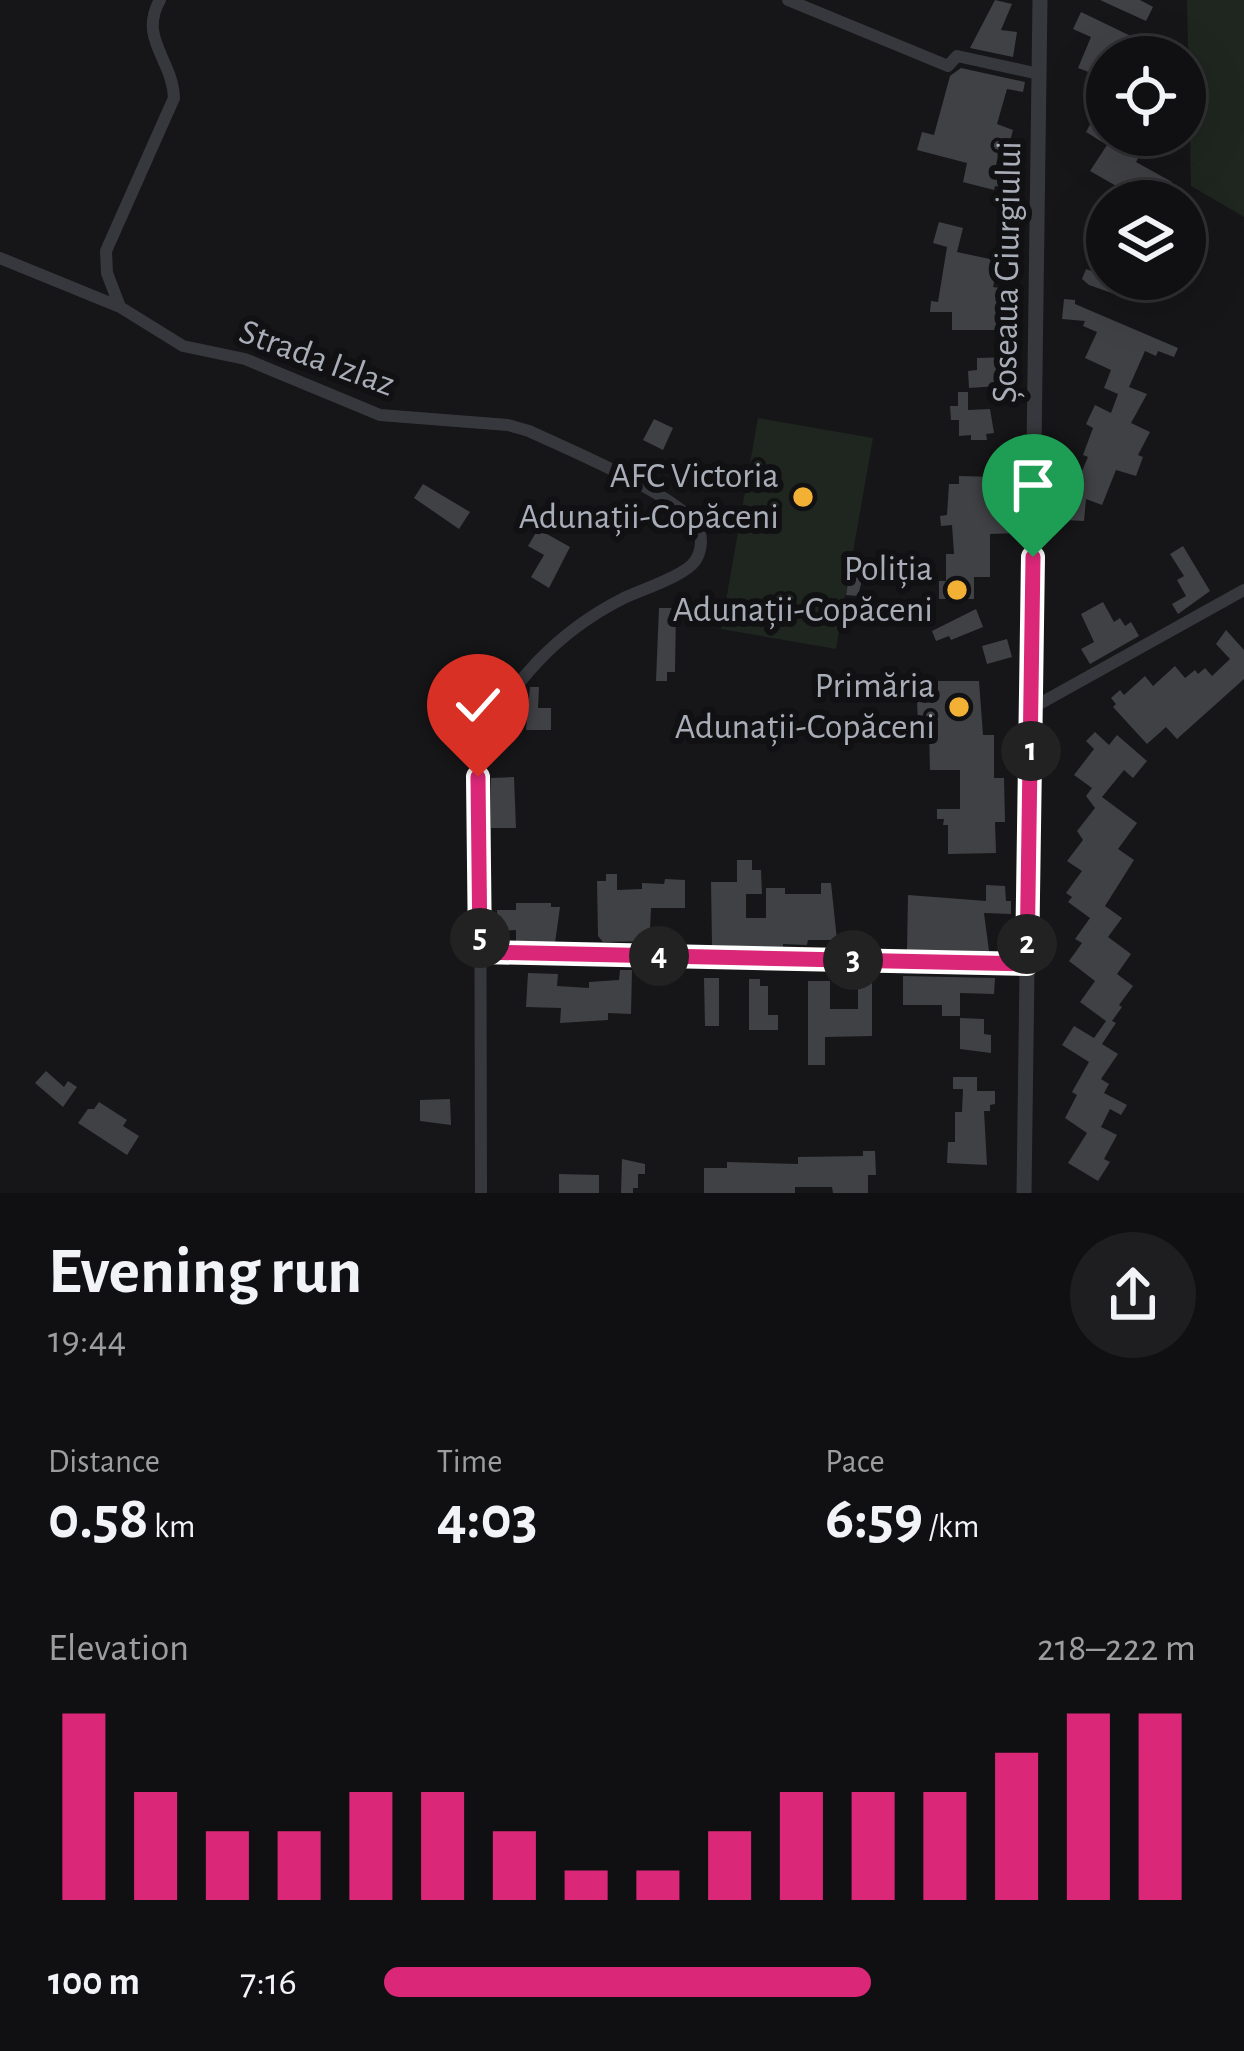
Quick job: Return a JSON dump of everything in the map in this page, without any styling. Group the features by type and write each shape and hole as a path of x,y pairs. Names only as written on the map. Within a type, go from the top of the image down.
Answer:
{"street":[{"path":"120,307 107,273 106,251 174,98 170,74 151,34 152,14 160,0"},
{"path":"788,0 948,66 957,56 1039,74"},
{"name":"Șoseaua Giurgiului","path":"1024,1193 1040,0"},
{"name":"Strada Izlaz","path":"0,257 120,307 183,346 245,359 392,419 529,430 662,497 697,526 701,546 692,565 568,632 525,677 487,733 478,777 481,1193"},
{"path":"1032,708 1244,590"},
{"path":"480,952 1027,964"}],"shaded area":[{"path":"1187,0 1244,0 1244,217 1206,195 1206,180 1191,180 1190,156 1206,156 1206,36 1188,36"},
{"name":"AFC Victoria Adunații-Copăceni","path":"758,418 873,438 836,649 721,629"}],"building":[{"path":"995,0 1012,4 1001,30 1017,32 1013,57 970,48"},
{"path":"1100,0 1140,0 1153,7 1146,21"},
{"path":"1081,12 1131,36 1089,36 1073,29"},
{"path":"961,68 1025,82 1023,92 1007,89 997,124 1013,130 1010,141 1001,142 994,174 1004,176 1001,187 994,190 963,182 967,163 917,150 922,132 934,135 950,76"},
{"path":"1100,156 1139,156 1136,162 1168,180 1106,180 1090,171"},
{"path":"939,222 963,228 957,252 999,261 993,287 1001,288 998,314 1007,314 1002,330 952,330 952,312 930,312 931,301 938,302 947,247 933,243"},
{"path":"1064,299 1178,348 1174,357 1145,351 1129,387 1147,394 1131,423 1150,432 1138,455 1143,457 1136,476 1116,470 1102,505 1086,499 1084,521 1065,520 1088,457 1083,455 1093,428 1086,424 1095,405 1111,413 1118,394 1104,388 1111,370 1085,358 1097,332 1083,326 1085,321 1062,319"},
{"path":"1012,357 1013,385 969,388 968,371 977,370 977,358"},
{"path":"958,392 968,392 968,410 990,409 994,433 986,434 987,440 959,436 959,420 951,420 950,406 958,406"},
{"path":"654,419 673,428 663,450 643,440"},
{"path":"959,476 997,477 993,515 1002,514 1002,523 1019,522 1020,533 990,534 990,577 974,577 974,599 939,599 939,581 946,581 946,554 954,554 952,525 941,526 940,516 947,515 949,484 959,484"},
{"path":"423,484 470,512 459,529 414,498"},
{"path":"538,529 570,547 549,588 531,577 544,555 528,546"},
{"path":"1183,546 1210,591 1178,614 1172,604 1186,596 1177,580 1184,576 1170,554"},
{"path":"852,557 867,559 858,596 846,595"},
{"path":"1103,602 1114,622 1120,618 1125,626 1131,622 1139,636 1090,664 1081,649 1094,642 1081,614"},
{"path":"659,608 676,608 675,672 667,672 667,681 656,681"},
{"path":"976,609 983,627 936,641 932,631"},
{"path":"1226,630 1244,650 1244,679 1177,739 1166,727 1147,744 1113,707 1111,698 1120,690 1124,695 1145,676 1153,686 1175,666 1185,678 1205,668 1212,676 1230,659 1216,644"},
{"path":"1007,639 1012,657 987,664 982,646"},
{"path":"938,681 979,681 983,735 994,735 994,778 1004,778 1005,822 995,822 996,853 948,854 948,825 937,819 937,809 960,809 960,770 930,770 929,729 918,729 917,699 938,699"},
{"path":"530,687 539,687 538,708 551,708 551,730 526,730"},
{"path":"1095,732 1109,745 1117,735 1147,761 1133,778 1124,770 1102,797 1137,823 1118,849 1134,860 1105,906 1122,918 1108,937 1131,954 1117,974 1133,986 1102,1044 1118,1054 1101,1079 1109,1084 1104,1093 1127,1105 1121,1115 1110,1109 1101,1127 1117,1135 1104,1159 1110,1162 1098,1181 1068,1163 1087,1133 1065,1118 1077,1095 1072,1092 1089,1062 1062,1045 1074,1026 1094,1038 1106,1021 1080,1002 1095,981 1069,961 1082,943 1075,939 1090,918 1068,902 1072,897 1066,893 1082,871 1067,861 1083,840 1077,831 1095,808 1086,796 1092,788 1074,775 1094,749 1086,741"},
{"path":"514,777 516,828 491,828 491,778"},
{"path":"737,860 752,860 752,870 761,870 762,894 746,894 746,918 766,918 766,888 785,888 785,894 821,894 821,883 831,883 837,940 808,940 807,945 783,944 783,948 712,945 711,882 737,882"},
{"path":"606,874 617,874 617,890 642,889 642,883 664,884 665,879 685,880 685,908 651,908 650,929 668,929 668,946 655,945 655,941 603,942 598,936 597,881 606,881"},
{"path":"986,885 1005,886 1006,901 1011,901 1011,914 984,913 989,951 907,950 908,895 986,901"},
{"path":"516,903 560,907 555,943 516,941 516,930 497,931 497,910 516,910"},
{"path":"620,970 632,970 631,1014 608,1013 608,1020 560,1023 561,1008 526,1007 528,973 558,974 557,986 589,988 589,982 619,980"},
{"path":"903,976 995,978 994,994 960,993 960,1016 942,1016 942,1005 903,1005"},
{"path":"704,978 719,978 719,1026 705,1026"},
{"path":"749,979 760,979 760,986 768,986 768,1015 778,1015 778,1030 749,1030"},
{"path":"808,981 830,981 830,1009 858,1009 858,981 872,981 872,1036 825,1037 825,1065 808,1065"},
{"path":"960,1018 984,1019 984,1034 991,1035 991,1053 960,1049"},
{"path":"46,1071 64,1087 68,1081 77,1087 63,1107 35,1083"},
{"path":"953,1077 977,1077 977,1091 995,1091 995,1104 984,1111 987,1165 947,1163 948,1142 955,1142 955,1112 962,1112 963,1089 953,1089"},
{"path":"450,1099 451,1125 420,1121 420,1100"},
{"path":"99,1102 127,1120 123,1126 139,1136 127,1155 78,1123"},
{"path":"863,1151 875,1151 876,1175 868,1175 868,1193 795,1187 795,1193 704,1193 704,1168 727,1168 727,1162 798,1164 798,1157 863,1156"},
{"path":"622,1159 645,1164 645,1174 638,1174 633,1193 621,1193"},
{"path":"559,1174 599,1175 599,1193 559,1193"}],"place":[{"name":"AFC Victoria Adunații-Copăceni","path":"803,497"},
{"name":"Poliția Adunații-Copăceni","path":"957,590"},
{"name":"Primăria Adunații-Copăceni","path":"959,707"}],"route":[{"path":"478,777 480,952 1027,964 1033,557"}]}
